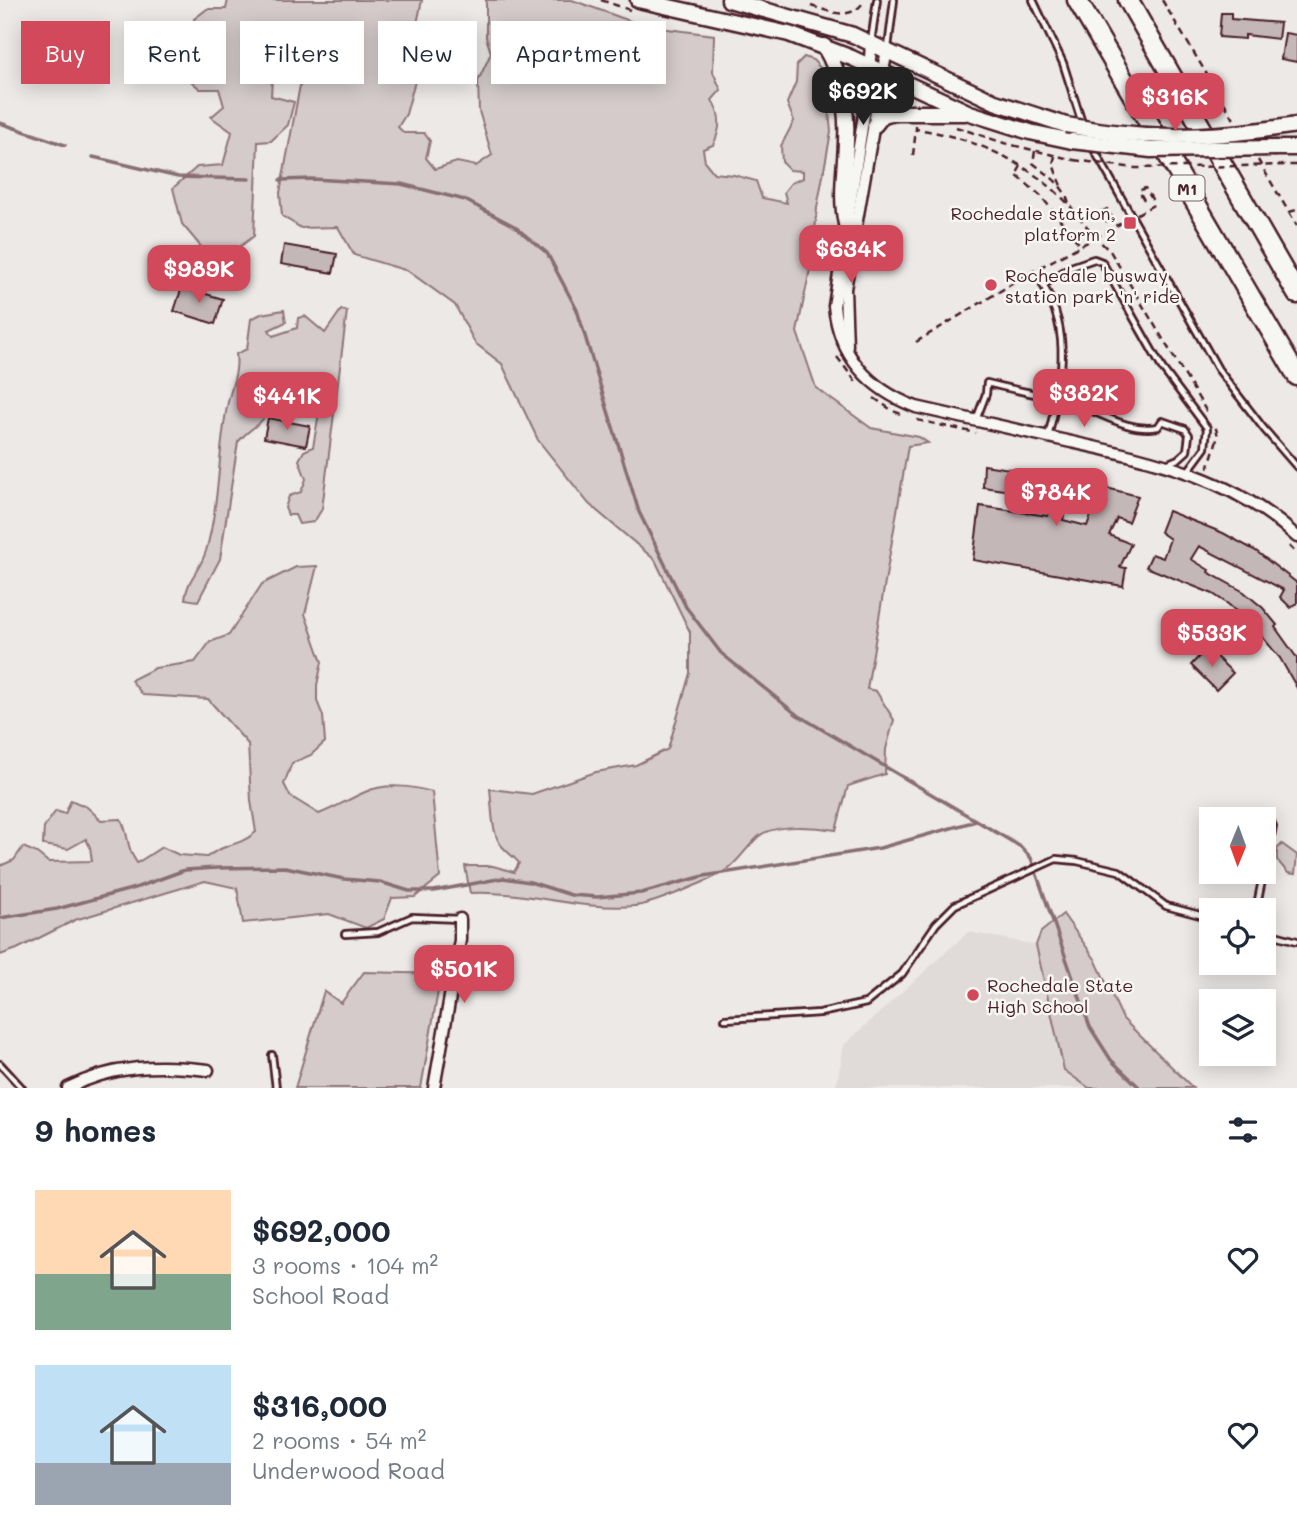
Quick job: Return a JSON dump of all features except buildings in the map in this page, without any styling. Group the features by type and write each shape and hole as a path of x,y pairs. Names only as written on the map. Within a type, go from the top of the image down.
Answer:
{"highway":[{"name":"M1","path":"1077,0 1297,376"},
{"name":"M1","path":"1128,0 1297,294"}],"main road":[{"path":"638,0 747,23 824,46 970,113 1030,132 1072,141 1151,150 1297,148"},
{"path":"729,0 804,20 871,43 995,102 1066,125 1131,136 1177,138 1297,125"},
{"path":"824,46 835,65 843,99 847,139 841,201 846,224"},
{"path":"875,125 883,115 891,113 970,113"}],"street":[{"path":"871,43 870,67 834,306 836,330 857,367 872,383 893,398 916,407 1188,471 1227,487 1280,521 1297,537"},
{"path":"847,350 845,289 887,49"},
{"path":"435,1088 460,940 460,919"},
{"path":"68,1088 93,1075 135,1067 169,1065 208,1070"}],"lane":[{"path":"871,43 877,0"},
{"path":"887,49 894,0"},
{"path":"1033,0 1063,63 1084,131 1115,190 1218,369 1297,467"},
{"path":"1048,437 1058,400 1063,343 1055,306 1043,285 1085,261 1094,259 1102,262 1162,368 1207,428 1205,448 1188,471"},
{"path":"975,421 988,383 1058,400 1118,422 1149,429 1158,427 1163,421 1185,429 1189,435 1187,451 1164,464"},
{"path":"725,1019 820,1013 866,1003 902,974 936,924 955,905 1056,859 1119,871 1166,906 1199,915"},
{"path":"345,934 378,932 412,917 460,919"},
{"path":"1276,935 1297,941"},
{"path":"272,1055 276,1088"},
{"path":"0,1064 22,1088"}],"path":[{"path":"811,6 847,15 854,13 865,0"},
{"path":"1162,0 1237,125"},
{"path":"909,121 916,121 913,155"},
{"path":"943,125 1055,156 1144,168 1297,165"},
{"path":"916,129 963,139 1021,166 1069,205 1095,238 1110,251 1217,429 1215,450 1208,469"},
{"path":"1035,151 1033,163 1061,186 1067,194 1069,205"},
{"path":"1055,156 1053,164 1061,186"},
{"path":"1257,159 1297,226"},
{"path":"1021,166 1016,175 1041,196 1081,246"},
{"path":"916,342 1035,270 1155,204 1145,188 1139,191 1144,200"},
{"path":"1107,222 1101,212 1107,209 1117,226"},
{"path":"1289,212 1297,209"},
{"path":"835,351 851,379 859,385"},
{"path":"872,396 893,411 923,422 976,433"},
{"path":"1289,546 1297,554"}],"shaded area":[{"path":"228,0 422,0 418,21 378,21 378,84 414,84 406,114 398,127 404,133 424,133 430,141 426,158 435,169 457,162 476,166 492,155 479,111 478,81 491,53 491,84 666,84 666,29 714,35 713,72 721,90 712,100 718,112 719,123 713,145 703,149 705,162 714,173 756,181 762,198 787,203 784,192 791,183 803,178 803,171 790,170 782,162 781,146 794,121 787,103 796,82 797,64 804,57 813,60 825,73 831,132 817,208 813,255 797,332 816,388 871,428 919,437 928,443 908,446 867,689 876,691 894,720 886,749 885,774 848,786 836,830 796,827 765,833 719,875 642,905 593,906 511,894 470,893 465,866 493,866 514,872 519,863 503,848 496,836 490,789 532,794 596,772 636,765 668,749 690,673 690,632 655,560 589,504 538,440 502,364 475,343 455,305 408,271 354,255 338,227 301,228 282,216 280,193 300,84 364,84 364,21 240,21 240,84 272,84 271,96 294,102 288,125 271,141 258,142 254,236 229,255 207,254 182,224 173,188 197,167 223,165 232,132 211,117 224,106 219,89 200,89 194,84 226,84 226,21 194,19 207,9 226,9"},
{"path":"486,0 572,0 630,21 491,21 491,53 486,37"},
{"path":"284,310 286,322 269,330 273,336 297,328 298,318 305,316 325,333 341,310 347,311 322,509 314,522 299,524 295,515 288,515 285,508 289,496 301,492 306,479 299,460 304,451 313,447 323,390 315,383 292,387 272,396 263,420 238,442 220,559 198,601 185,599 206,551 210,534 226,412 236,369 236,354 247,349 251,319 261,314"},
{"path":"317,566 305,614 322,662 317,701 323,716 325,742 311,755 292,763 284,784 290,796 319,814 381,787 407,787 432,792 440,877 415,897 392,898 384,919 366,928 329,914 243,923 237,888 205,881 75,920 0,955 0,866 14,860 23,847 48,862 92,861 86,839 68,849 43,845 44,827 56,811 65,814 71,800 87,807 101,820 121,819 137,863 162,847 179,855 207,857 243,841 256,832 251,801 248,744 208,699 143,695 131,680 155,668 195,662 210,642 229,635 262,584 296,567"},
{"path":"1282,844 1297,855 1295,874 1288,873 1277,860 1277,849"},
{"path":"1063,914 1095,959 1123,1019 1193,1088 1089,1088 1064,1070 1036,945 1041,932"},
{"name":"Rochedale State High School","path":"968,932 1036,945 1064,1070 1089,1088 836,1088 844,1045"},
{"path":"364,972 441,974 421,1088 295,1088 324,991 341,1003"}],"waterway":[{"path":"0,123 65,145"},
{"path":"93,157 178,177 249,179"},
{"path":"280,180 401,184 465,200 514,226 547,253 577,310 639,512 686,607 721,653 796,714 1021,847 1031,858 1090,1027 1111,1060 1140,1088"},
{"path":"0,918 57,909 135,888 185,870 217,868 285,867 344,879 380,882 409,891 434,891 503,878 530,882 571,895 597,897 641,893 704,876 880,848 976,821"}],"place":[{"name":"Rochedale station, platform 2","path":"1130,223"},
{"name":"Rochedale busway station park 'n' ride","path":"991,285"},
{"name":"Rochedale State High School","path":"973,995"}]}
